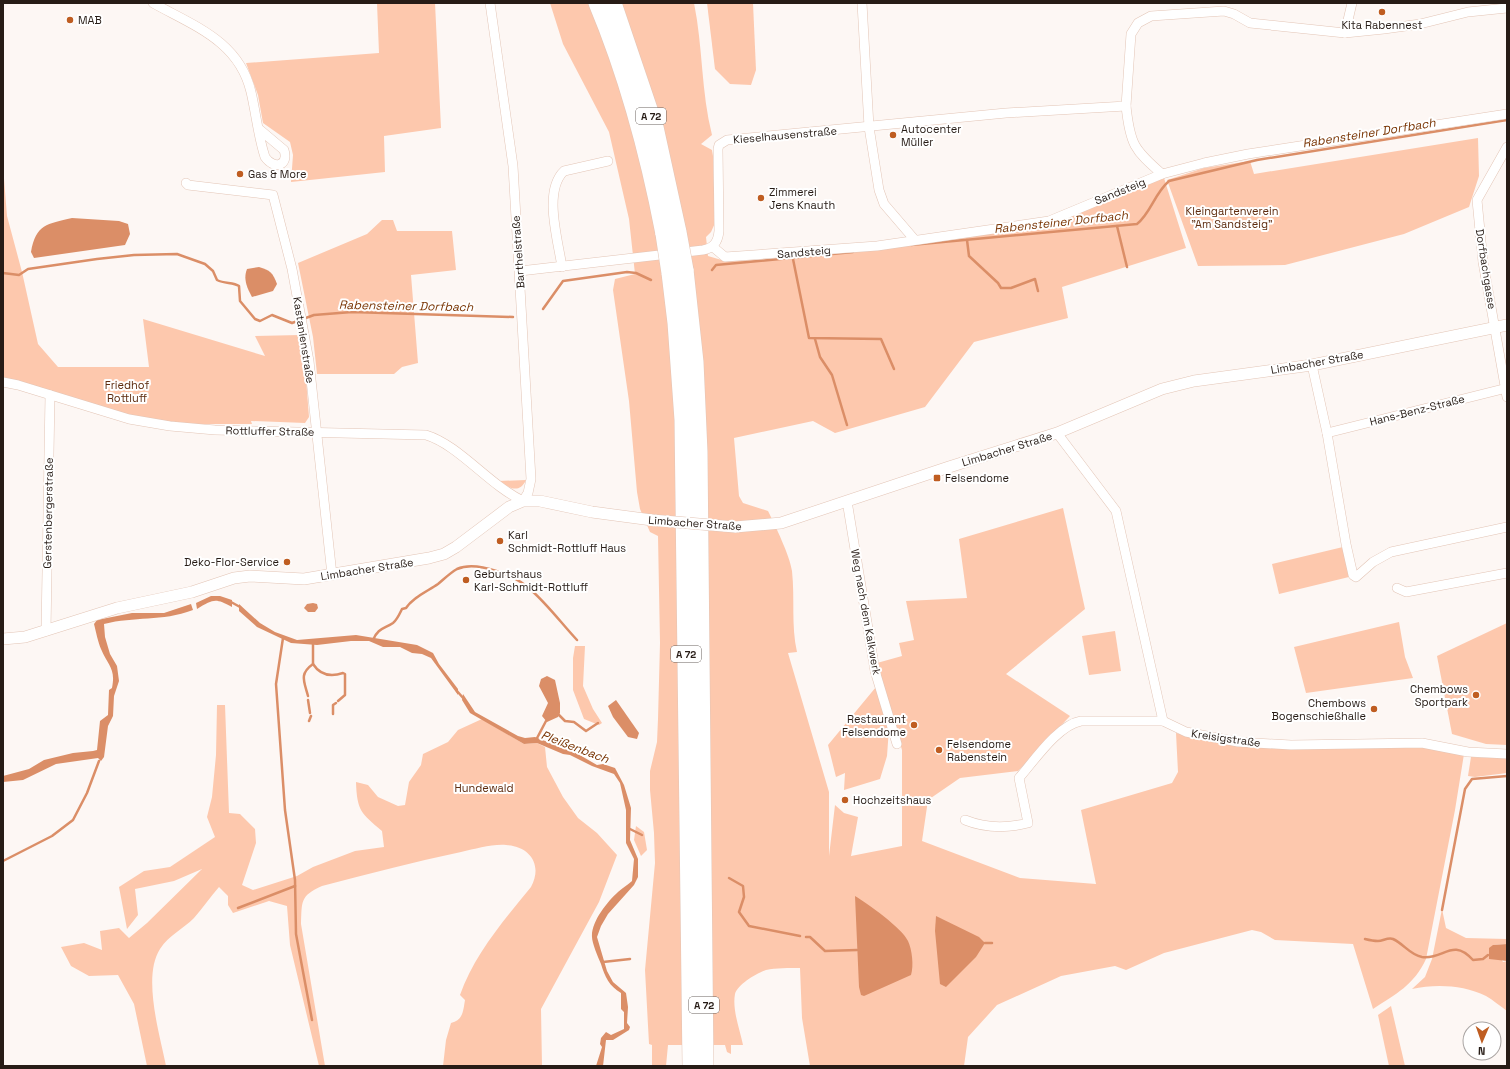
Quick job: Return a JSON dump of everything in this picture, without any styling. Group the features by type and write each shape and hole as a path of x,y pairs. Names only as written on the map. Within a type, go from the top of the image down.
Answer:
{"highway":[{"name":"A 72","path":"597,3 615,51 671,233"},
{"name":"A 72","path":"614,3 655,126 671,233 695,362 699,452 705,1066"},
{"name":"A 72","path":"678,272 678,346 683,427 691,1066"}],"street":[{"path":"153,3 207,32 228,48 246,76 259,129"},
{"name":"Barthelstraße","path":"490,3 513,166 520,271 531,479 528,493 523,501"},
{"path":"862,3 869,127 879,190 884,204 914,239"},
{"path":"1345,33 1352,3"},
{"path":"1162,174 1143,158 1132,143 1128,126 1126,106 1131,34 1138,23 1151,16 1224,10 1250,23 1345,33 1420,24 1468,12 1507,8"},
{"name":"Kieselhausenstraße","path":"714,247 717,242 719,231 718,149 723,142 727,140 1006,113 1126,106"},
{"name":"Sandsteig","path":"714,247 720,255 732,258 877,246 914,239 1049,221 1162,174 1204,162 1507,114"},
{"name":"Dorfbachgasse","path":"1507,147 1477,200 1483,262 1507,391"},
{"path":"562,267 553,197 556,182 564,171 608,162"},
{"name":"Kastanienstraße","path":"186,183 188,185 273,195 292,269 309,361 332,575"},
{"path":"520,271 703,250 714,247"},
{"name":"Limbacher Straße","path":"3,639 25,637 117,608 192,592 225,580 250,576 304,579 429,558 444,554 509,507 523,501 540,501 592,512 652,520 735,528 781,523 1057,433 1162,389 1194,381 1312,365 1507,325"},
{"path":"1312,365 1327,433 1346,544 1353,575 1356,577 1373,562 1391,552 1507,527"},
{"name":"Rottluffer Straße","path":"3,382 18,385 129,419 170,426 215,430 316,431 426,435 435,438 507,494 523,501"},
{"name":"Hans-Benz-Straße","path":"1327,433 1507,391"},
{"name":"Gerstenbergerstraße","path":"46,631 50,395"},
{"path":"965,820 984,825 1012,827 1028,823 1019,778 1049,743 1074,722 1163,721 1116,511 1057,433"},
{"name":"Weg nach dem Kalkwerk","path":"848,501 875,671 897,744"},
{"path":"1397,588 1406,592 1507,573"},
{"name":"Kreisigstraße","path":"1163,721 1186,732 1238,742 1291,745 1422,743 1434,744 1468,752 1507,754"}],"green space":[{"path":"377,3 435,3 441,128 384,136 385,172 291,182 293,155 290,142 263,123 258,95 246,63 379,53"},
{"path":"550,3 694,3 708,119 712,135 701,144 712,150 713,156 715,223 711,232 706,237 708,256 725,261 793,259 1053,221 1164,178 1186,248 1062,287 1068,318 974,342 925,407 835,433 813,421 734,438 739,496 743,503 768,511 791,565 793,581 794,632 797,652 788,653 829,792 829,856 835,805 844,813 858,817 851,856 902,846 902,750 877,663 902,656 899,643 914,640 906,601 967,598 959,539 1063,508 1085,609 1006,674 1070,716 1018,771 960,778 928,800 922,841 1020,878 1096,884 1081,810 1172,783 1178,772 1176,733 1237,745 1422,744 1464,754 1455,810 1426,959 1416,976 1404,988 1373,1009 1353,944 1275,940 1261,932 1252,930 1164,953 1126,970 1115,966 1061,976 997,1005 968,1037 964,1066 810,1066 802,1018 800,968 774,969 766,970 753,976 740,986 735,994 735,1013 743,1045 731,1045 731,1054 727,1052 725,1045 668,1045 666,1066 652,1066 652,1045 649,1044 645,970 655,863 650,771 657,742 658,719 660,643 658,536 650,532 640,509 637,492 629,401 613,290 615,279 635,274 629,219 609,132 563,44"},
{"path":"707,3 753,3 756,70 751,85 730,84 715,69"},
{"name":"Kleingartenverein \"Am Sandsteig\"","path":"1478,138 1479,176 1469,207 1404,234 1285,265 1198,266 1167,180 1204,168 1250,161 1254,174"},
{"name":"Friedhof Rottluff","path":"3,166 7,216 22,272 38,344 58,367 149,367 143,319 265,356 255,336 300,335 305,366 309,417 305,423 251,421 252,424 194,424 130,417 3,379"},
{"path":"382,220 393,220 397,231 452,231 456,270 411,275 418,363 402,367 394,374 317,374 313,337 298,263 367,234"},
{"path":"526,480 523,485 517,488 509,487 498,481"},
{"path":"1343,547 1349,577 1279,594 1272,564"},
{"path":"1399,622 1405,657 1413,678 1306,693 1294,647"},
{"name":"Chembows Sportpark","path":"1507,623 1507,745 1486,744 1452,734 1437,656"},
{"path":"1115,631 1121,671 1089,675 1082,636"},
{"path":"575,646 585,646 583,686 593,709 602,723 599,725 584,719 573,690 573,658"},
{"path":"876,687 889,728 887,756 880,779 844,790 845,773 836,777 828,745"},
{"name":"Hundewald","path":"217,705 225,705 229,813 240,814 255,829 256,843 242,885 253,890 297,876 313,867 355,851 384,847 382,831 369,820 359,806 356,782 368,785 378,797 398,806 405,805 409,782 421,765 423,754 448,742 458,730 482,719 524,744 537,743 545,747 547,767 563,797 578,818 597,833 617,855 599,902 541,1009 542,1066 443,1066 446,1040 451,1023 458,1020 463,1012 465,1000 460,995 466,980 481,952 510,912 531,887 536,871 532,858 522,849 514,846 495,845 426,860 322,886 306,896 302,905 301,924 325,1066 319,1066 290,945 287,906 269,901 233,913 228,905 228,896 219,887 194,918 164,944 155,961 152,975 152,990 166,1066 147,1066 134,1004 118,975 89,976 71,966 61,947 84,943 102,950 100,931 119,928 129,938 147,923 202,869 174,881 135,889 138,915 127,929 119,887 144,871 170,867 215,837 207,817 212,797 216,755"},
{"path":"1471,757 1507,758 1507,773 1475,777 1468,776"},
{"path":"636,826 644,832 647,850 641,856 634,840"},
{"path":"1442,909 1446,928 1466,938 1507,939 1507,944 1493,945 1503,962 1507,961 1507,1011 1494,1001 1477,992 1449,986 1430,986 1412,989 1425,977 1432,959"},
{"path":"1391,1006 1405,1066 1389,1066 1378,1015"}],"shaded area":[{"path":"72,218 119,221 128,224 130,234 125,245 34,258 31,252 33,243 40,231 49,224"},
{"path":"259,267 271,272 277,284 273,291 252,297 246,283 245,276 247,269"},
{"path":"211,596 220,596 232,600 232,607 222,602 214,601 197,609 196,603"},
{"path":"191,604 193,610 181,614 104,624 105,637 110,654 117,666 119,681 114,696 113,716 108,726 104,757 101,761 98,758 56,764 23,780 3,782 3,776 29,769 44,760 73,753 97,750 100,721 108,715 109,690 112,688 113,676 111,667 101,649 97,637 94,624 97,620 132,613 164,613"},
{"path":"239,604 260,623 275,632 297,640 356,635 417,645 433,653 439,664 458,689 458,695 431,658 422,654 412,653 400,647 383,647 369,641 351,641 317,645 291,643 257,627 239,611"},
{"path":"307,604 317,604 318,608 315,612 308,612 304,608"},
{"path":"547,676 555,680 560,703 560,713 558,717 547,722 542,716 548,703 539,686 541,679"},
{"path":"463,694 475,712 518,736 525,738 535,737 578,754 597,765 603,764 615,768 624,785 631,808 630,840 638,859 638,877 634,885 608,914 597,937 607,971 613,982 626,993 628,1007 627,1023 630,1027 629,1030 613,1040 606,1040 603,1066 596,1066 602,1047 600,1044 601,1038 606,1032 611,1035 624,1029 624,1012 621,1009 621,993 610,984 606,977 592,940 592,931 597,919 609,901 632,881 634,859 626,843 626,810 620,783 614,774 592,766 570,755 563,754 537,743 524,744 470,713 462,700"},
{"path":"616,700 639,733 637,739 628,737 613,717 608,706"},
{"path":"855,896 899,929 908,941 911,948 912,958 911,975 864,996 861,995 859,987"},
{"path":"936,916 979,937 985,943 976,957 946,987 940,984 935,931"},
{"path":"1507,944 1507,961 1489,959 1489,948 1493,945"}],"waterway":[{"name":"Rabensteiner Dorfbach","path":"911,245 1137,224 1142,220 1164,186 1169,181 1257,160 1507,120"},
{"path":"1117,226 1127,267"},
{"path":"967,240 969,256 998,283 1001,288 1011,288 1035,279 1038,291"},
{"name":"Rabensteiner Dorfbach","path":"712,270 716,265 853,252"},
{"name":"Rabensteiner Dorfbach","path":"3,273 19,275 28,269 97,259 134,255 177,254 205,264 213,271 217,280 239,286 240,301 255,319 260,321 272,315 292,323 314,315 352,312 513,317"},
{"path":"793,259 809,338 881,339 894,369"},
{"name":"Rabensteiner Dorfbach","path":"543,309 563,281 627,272 636,273 651,280"},
{"path":"815,339 820,357 832,375 847,425"},
{"path":"373,640 379,631 394,622 402,609 406,608 417,597 438,584 449,574 457,569 465,567 486,568 507,575 525,585 543,602 577,640"},
{"name":"Pleißenbach","path":"231,602 240,607"},
{"path":"283,638 276,684 285,810 295,880 296,934 312,1020"},
{"path":"308,696 304,682 304,675 313,664 313,643"},
{"path":"313,664 322,673 330,675 345,674 345,695 338,701"},
{"name":"Pleißenbach","path":"457,691 464,699"},
{"path":"308,700 310,713"},
{"path":"333,714 333,705 336,703"},
{"path":"559,715 565,721 574,722 586,731 598,723"},
{"path":"309,721 311,716"},
{"path":"536,740 546,721"},
{"path":"3,861 52,836 73,820 87,793 99,761"},
{"path":"1442,910 1465,789 1472,779 1507,776"},
{"path":"628,828 642,835"},
{"path":"729,878 743,886 744,897 739,912 749,926 800,936"},
{"path":"238,908 295,886"},
{"path":"806,937 810,937 825,951 857,950"},
{"path":"1365,939 1378,941 1389,938 1393,939 1410,952 1422,957 1436,956 1453,950 1459,950 1466,953 1473,960 1483,959 1488,955"},
{"path":"985,943 992,943"},
{"path":"603,962 630,959"}],"place":[{"name":"Kita Rabennest","path":"1382,12"},
{"name":"MAB","path":"70,20"},
{"name":"Autocenter Müller","path":"893,135"},
{"name":"Gas & More","path":"240,174"},
{"name":"Zimmerei Jens Knauth","path":"761,198"},
{"name":"Felsendome","path":"937,478"},
{"name":"Karl Schmidt-Rottluff Haus","path":"500,541"},
{"name":"Deko-Flor-Service","path":"287,562"},
{"name":"Geburtshaus Karl-Schmidt-Rottluff","path":"466,580"},
{"name":"Chembows Sportpark","path":"1476,695"},
{"name":"Chembows Bogenschießhalle","path":"1374,709"},
{"name":"Restaurant Felsendome","path":"914,725"},
{"name":"Felsendome Rabenstein","path":"939,750"},
{"name":"Hochzeitshaus","path":"845,800"}]}
